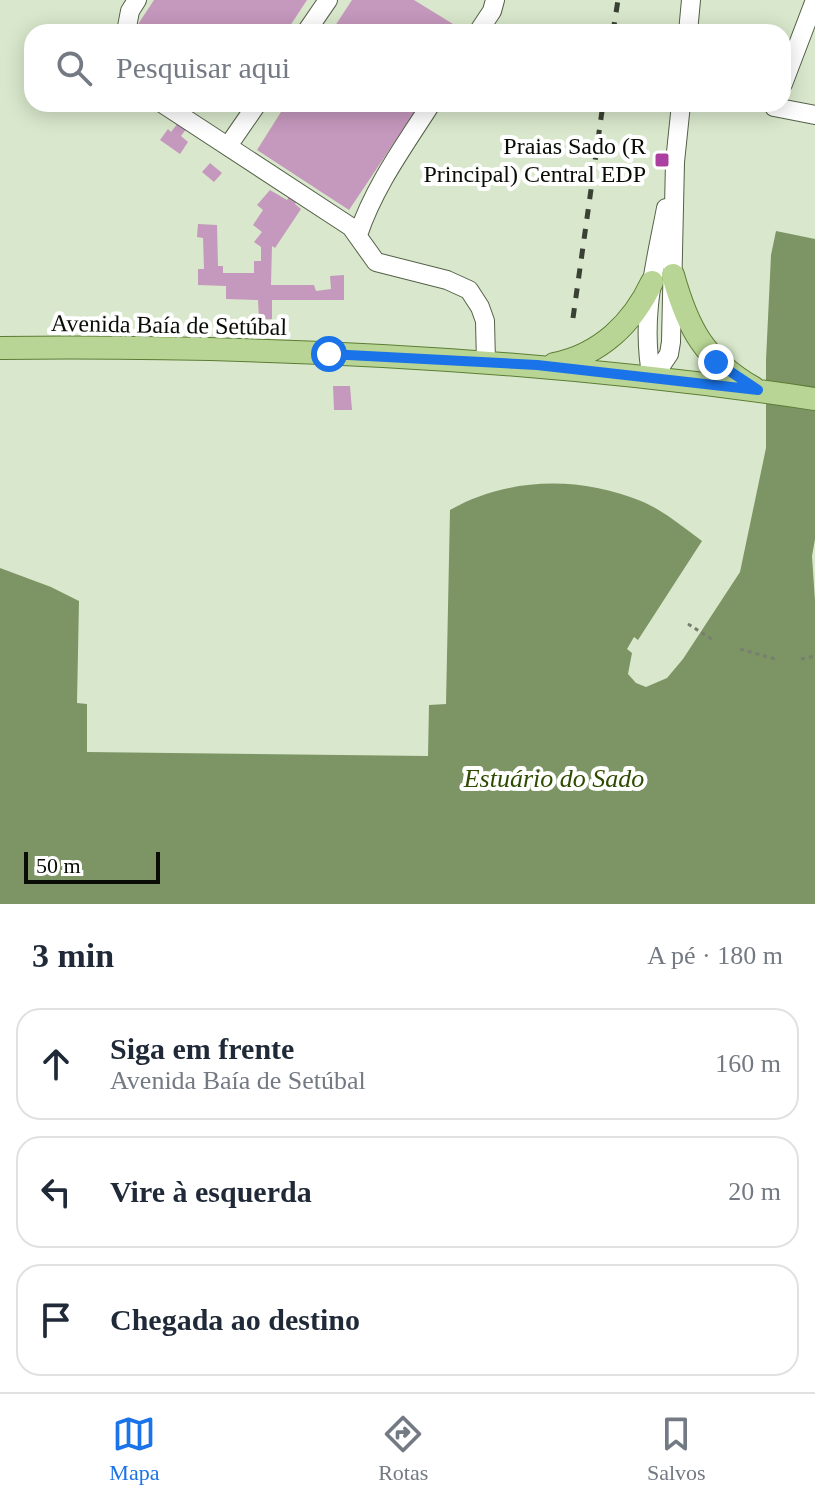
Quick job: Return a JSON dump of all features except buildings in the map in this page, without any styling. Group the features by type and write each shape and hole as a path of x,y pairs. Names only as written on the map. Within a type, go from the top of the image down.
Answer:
{"main road":[{"path":"537,365 558,363 584,354 607,339 637,312 662,278 705,348 724,368 758,390"},
{"name":"Avenida Baía de Setúbal","path":"0,348 185,350 537,365 815,399"}],"street":[{"path":"128,24 130,11 137,0"},
{"path":"312,24 328,0"},
{"path":"483,24 495,0"},
{"path":"689,24 691,0"},
{"path":"791,63 815,0"},
{"path":"791,110 815,115"},
{"path":"175,112 341,220 358,235 376,262 447,280 469,290 485,321 486,362"},
{"path":"228,146 251,112"},
{"path":"358,235 383,178 426,112"},
{"path":"652,379 669,354 662,278 680,112"}],"path":[{"path":"688,624 715,641"},
{"path":"740,649 775,659"},
{"path":"801,659 815,656"}],"water":[{"name":"Estuário do Sado","path":"776,231 815,239 815,539 812,556 815,601 815,904 0,904 0,568 79,601 77,703 87,704 87,752 428,756 429,705 446,704 450,510 472,499 520,486 569,484 593,487 641,501 673,519 702,541 638,640 634,637 627,649 632,653 628,674 636,683 646,687 667,678 683,659 740,572 766,448 766,360 771,255"}],"railway":[{"path":"614,24 618,0"},
{"path":"573,318 602,112"}],"place":[{"name":"Praias Sado (R Principal) Central EDP","path":"662,160"}],"route":[{"path":"329,354 537,365 758,390 716,362"}]}
